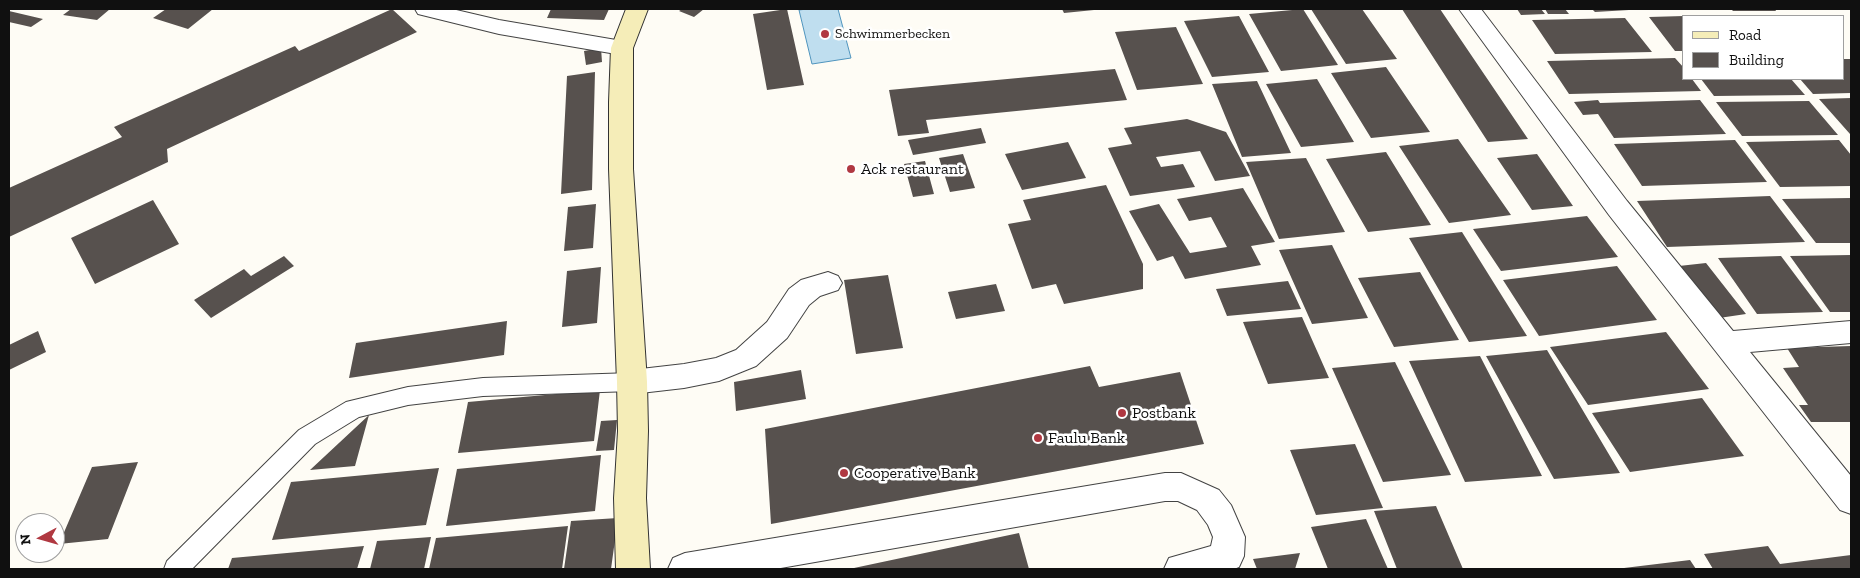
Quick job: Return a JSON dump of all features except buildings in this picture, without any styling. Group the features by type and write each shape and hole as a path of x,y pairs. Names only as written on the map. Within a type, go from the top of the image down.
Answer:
{"street":[{"path":"426,9 499,26 622,48"},
{"path":"633,569 630,498 633,431 632,382 622,169 622,48 637,9"},
{"path":"1470,9 1613,200 1851,500"},
{"path":"632,382 684,376 719,369 746,358 777,330 799,297 811,288 828,283"},
{"path":"1726,343 1851,332"},
{"path":"685,569 1165,487 1181,487 1208,500 1220,516 1229,537 1227,556 1208,564 1180,569"}],"lane":[{"path":"176,569 307,437 354,409 408,396 483,387 632,382"}],"water":[{"name":"Schwimmerbecken","path":"838,9 851,58 812,64 799,10"}],"place":[{"name":"Schwimmerbecken","path":"825,34"},
{"name":"Ack restaurant","path":"851,169"},
{"name":"Postbank","path":"1122,413"},
{"name":"Faulu Bank","path":"1038,438"},
{"name":"Cooperative Bank","path":"844,473"}]}
